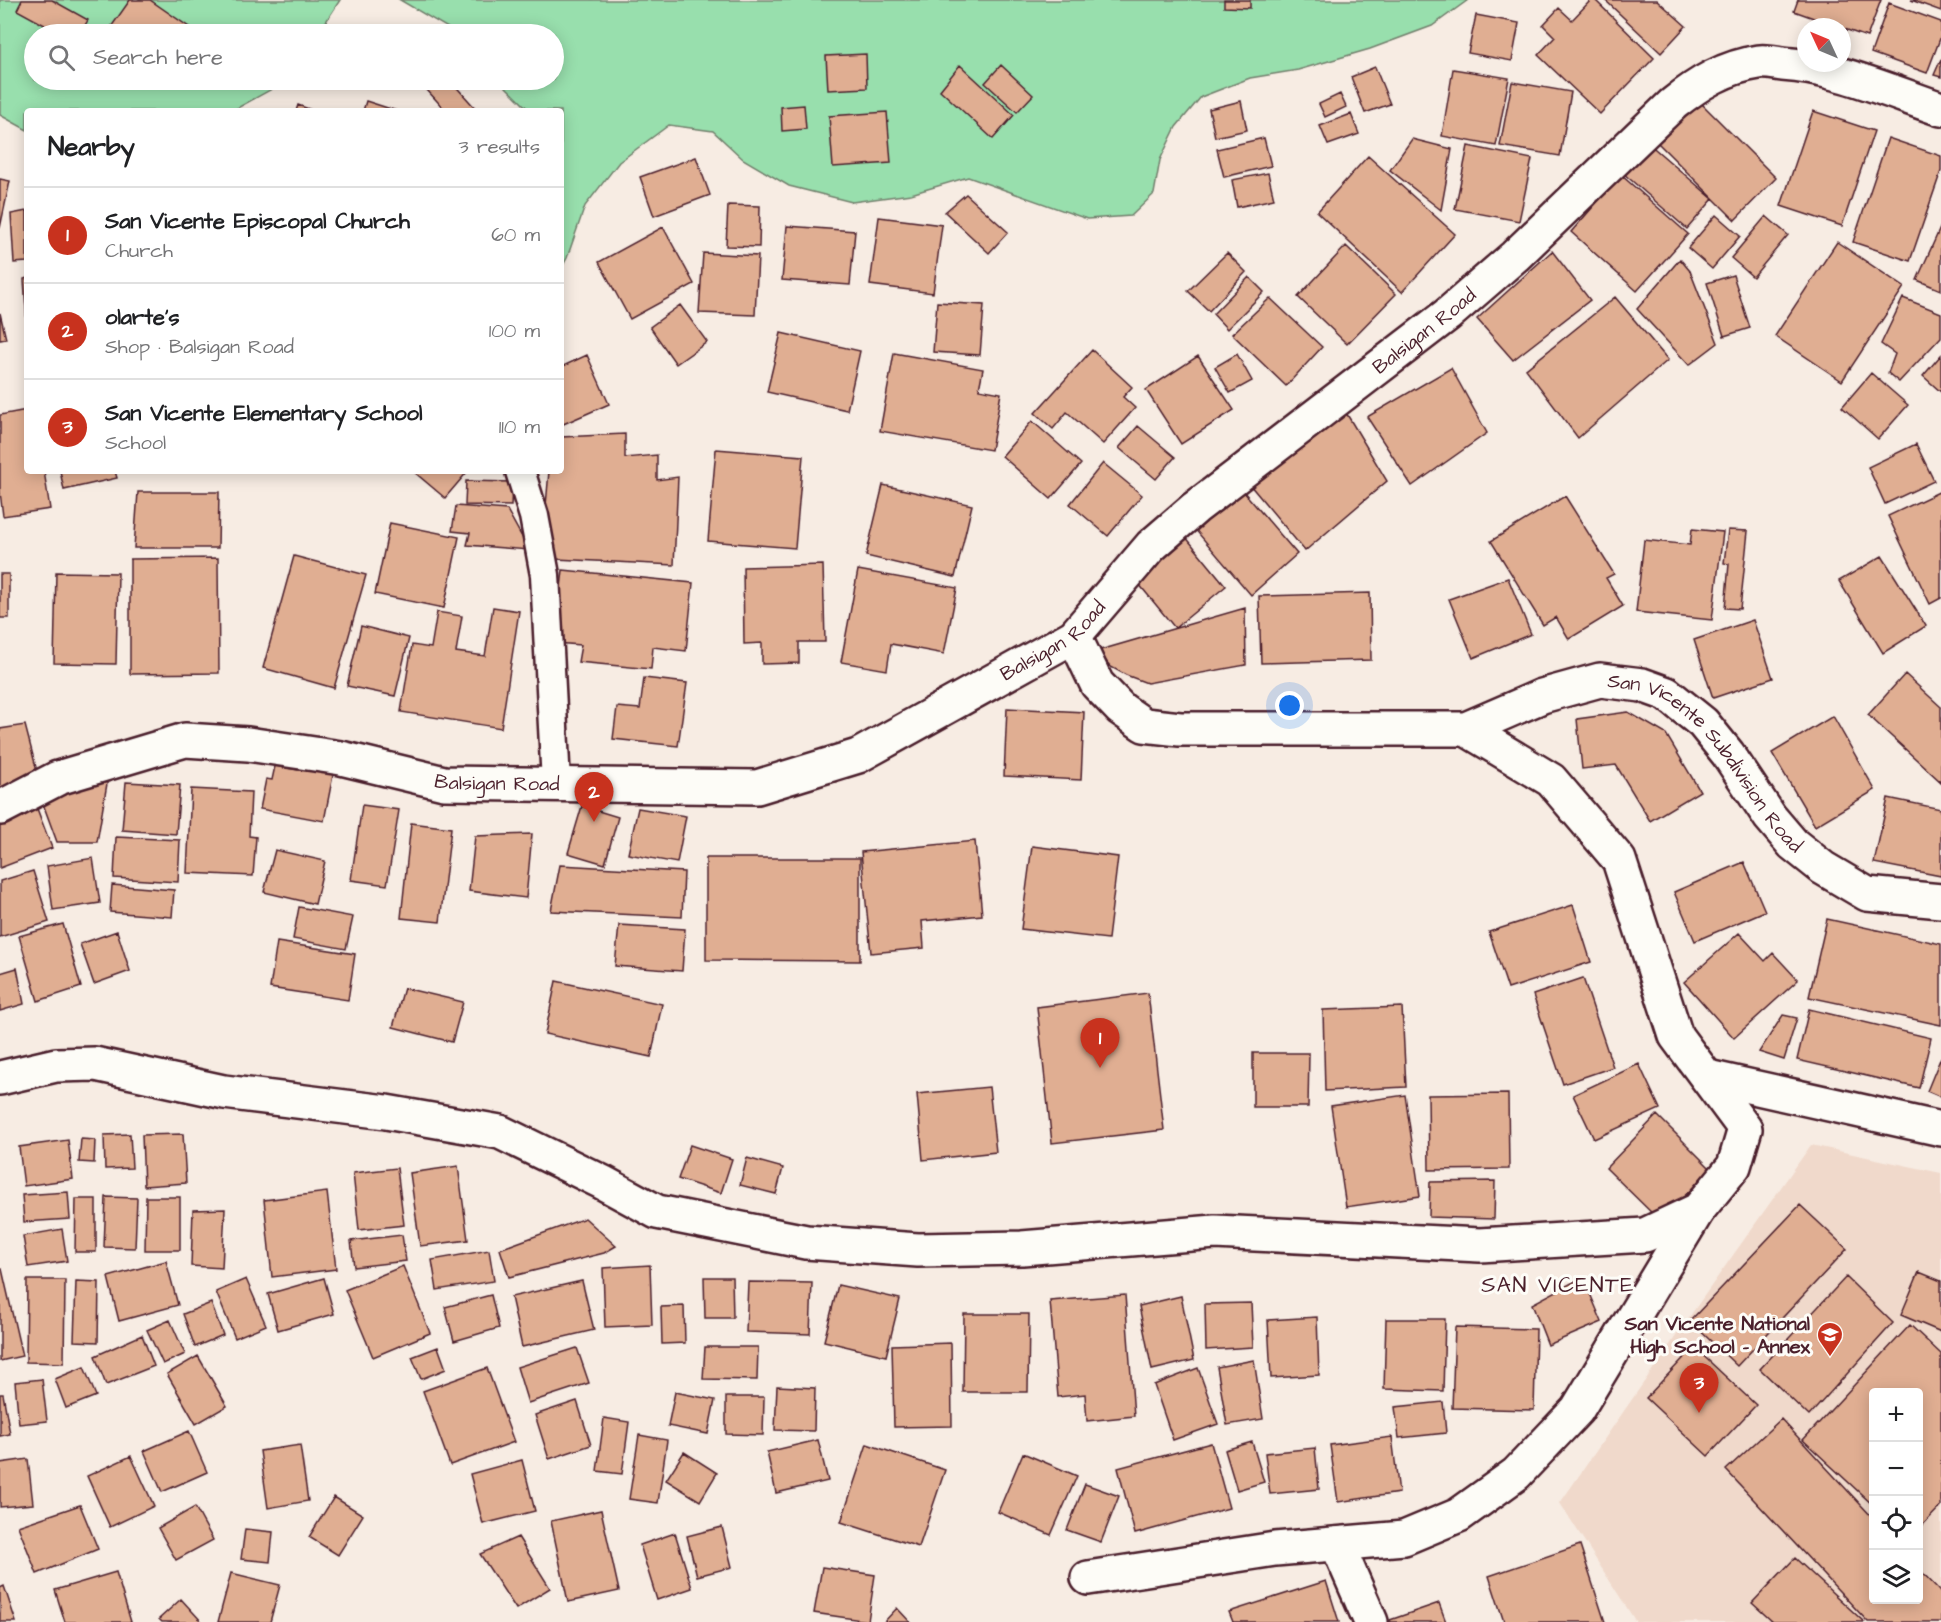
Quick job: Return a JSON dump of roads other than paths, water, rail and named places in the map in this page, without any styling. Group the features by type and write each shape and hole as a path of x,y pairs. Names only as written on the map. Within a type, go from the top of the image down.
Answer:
{"street":[{"name":"Balsigan Road","path":"0,808 58,778 185,740 248,744 341,758 444,783 757,787 858,756 1074,636 1151,546 1195,508 1447,315 1515,256 1673,104 1698,84 1725,71 1760,62 1795,64 1828,71 1941,109"},
{"name":"San Vicente Subdivision Road","path":"1074,636 1098,684 1121,710 1144,725 1180,729 1466,729 1542,696 1600,680 1642,685 1667,694 1703,723 1728,754 1770,817 1793,844 1823,868 1867,894 1941,901"},
{"path":"1089,1578 1275,1549 1404,1538 1459,1515 1516,1474 1577,1410 1698,1210 1734,1166 1745,1129 1676,1036 1618,860 1551,780 1466,729"},
{"path":"0,1078 56,1065 94,1064 225,1092 386,1112 500,1132 657,1212 806,1242 918,1250 1022,1248 1215,1232 1479,1245 1645,1235 1698,1210"},
{"path":"1707,1077 1941,1129"},
{"path":"1337,1544 1371,1622"}],"lane":[{"path":"521,474 534,516 545,575 556,783"}],"place":[{"name":"olarte's","path":"594,822"},
{"name":"San Vicente Episcopal Church","path":"1100,1068"},
{"name":"San Vicente National High School – Annex","path":"1830,1358"},
{"name":"San Vicente Elementary School","path":"1699,1413"}],"district":[{"name":"SAN VICENTE","path":"1558,1285"}]}
